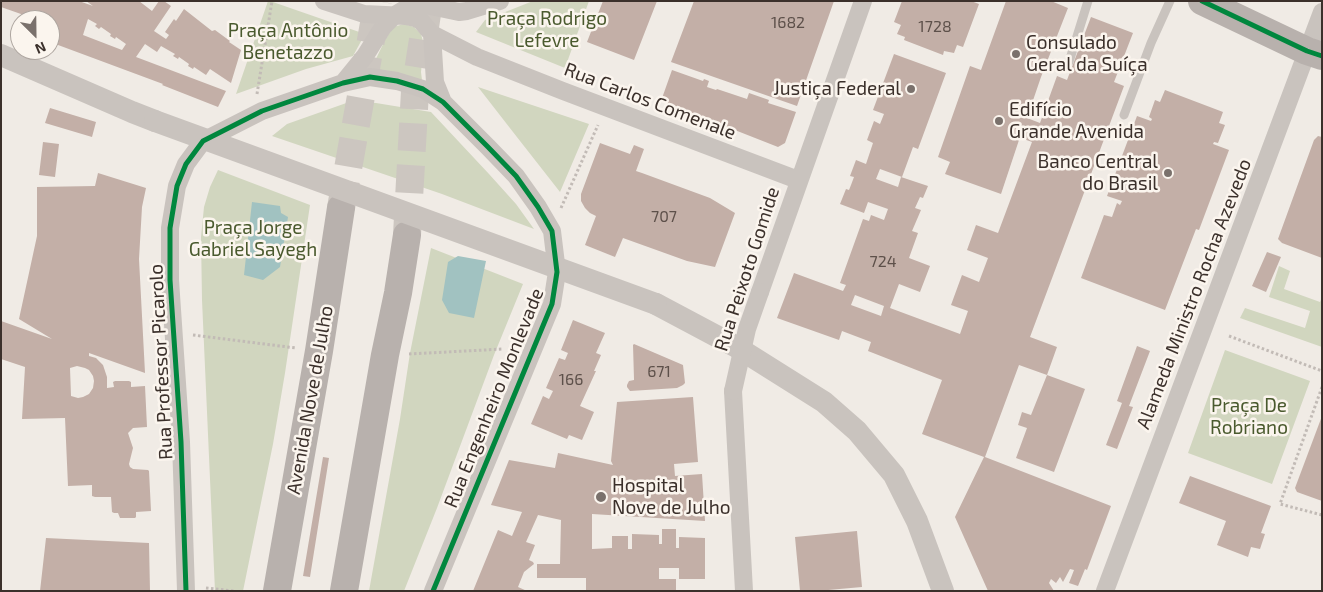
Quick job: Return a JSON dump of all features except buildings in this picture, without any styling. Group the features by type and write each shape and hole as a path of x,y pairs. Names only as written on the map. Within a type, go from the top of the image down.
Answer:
{"main road":[{"path":"1202,1 1315,54"},
{"name":"Avenida Nove de Julho","path":"277,591 320,351 340,208"},
{"path":"344,591 407,235"}],"street":[{"path":"324,1 364,14 421,4 459,12 500,1"},
{"name":"Rua Peixoto Gomide","path":"744,591 733,391 747,329 798,180 863,1"},
{"path":"343,83 365,56 393,8"},
{"name":"Rua Carlos Comenale","path":"393,8 421,21 432,34 477,57 798,180"},
{"name":"Alameda Ministro Rocha Azevedo","path":"1105,591 1315,54 1322,12"},
{"path":"432,34 436,82 443,102"},
{"path":"1,55 132,112 656,304 735,346 824,402 857,431 894,475 917,521 943,591"},
{"name":"Rua Engenheiro Monlevade","path":"343,83 370,77 398,80 423,89 443,102 516,176 552,231 557,272 552,304 433,591"},
{"name":"Rua Professor Picarolo","path":"186,591 180,442 170,280 170,228 177,186 186,164 203,141 262,111 343,83"}],"lane":[{"path":"1068,62 1088,1"},
{"path":"1124,115 1151,43 1170,1"}],"path":[{"path":"262,111 257,95 272,1"},
{"path":"558,216 601,120"},
{"path":"192,335 320,351"},
{"path":"1229,336 1322,371"},
{"path":"406,354 502,349"},
{"path":"1322,387 1280,504 1322,515"},
{"path":"206,588 234,591"}],"green space":[{"name":"Praça Antônio Benetazzo","path":"268,1 365,34 353,56 306,69 236,94"},
{"name":"Praça Rodrigo Lefevre","path":"533,1 589,1 565,68 476,32 485,20"},
{"path":"404,24 414,27 421,34 424,45 422,80 371,69 393,27"},
{"path":"478,87 589,124 560,192 513,132"},
{"path":"352,101 431,112 516,204 534,229 442,194 272,136 287,124"},
{"name":"Praça Jorge Gabriel Sayegh","path":"218,170 310,205 273,444 243,591 215,591 201,237 204,207"},
{"path":"431,248 523,284 404,591 369,591 410,353"},
{"path":"1279,266 1290,271 1284,289 1320,302 1322,297 1322,347 1240,318 1245,308 1305,328 1310,311 1269,297"},
{"name":"Praça De Robriano","path":"1225,350 1310,381 1272,484 1188,453"}],"water":[{"path":"252,202 280,206 281,213 288,217 280,267 263,280 244,275"},
{"path":"458,256 486,261 474,318 449,313 442,300 448,262"}],"tunnel":[{"path":"341,208 378,1"},
{"path":"407,235 415,91 429,1"}],"cycle path":[{"path":"1202,1 1307,51 1322,56"},
{"path":"186,591 181,442 170,280 170,228 177,186 186,164 203,141 262,111 343,83 370,77 397,81 423,89 443,102 516,176 552,231 557,272 552,304 433,591"}],"place":[{"name":"Consulado Geral da Suíça","path":"1016,54"},
{"name":"Justiça Federal","path":"911,89"},
{"name":"Edifício Grande Avenida","path":"999,121"},
{"name":"Banco Central do Brasil","path":"1168,173"},
{"name":"Hospital Nove de Julho","path":"601,497"}]}
